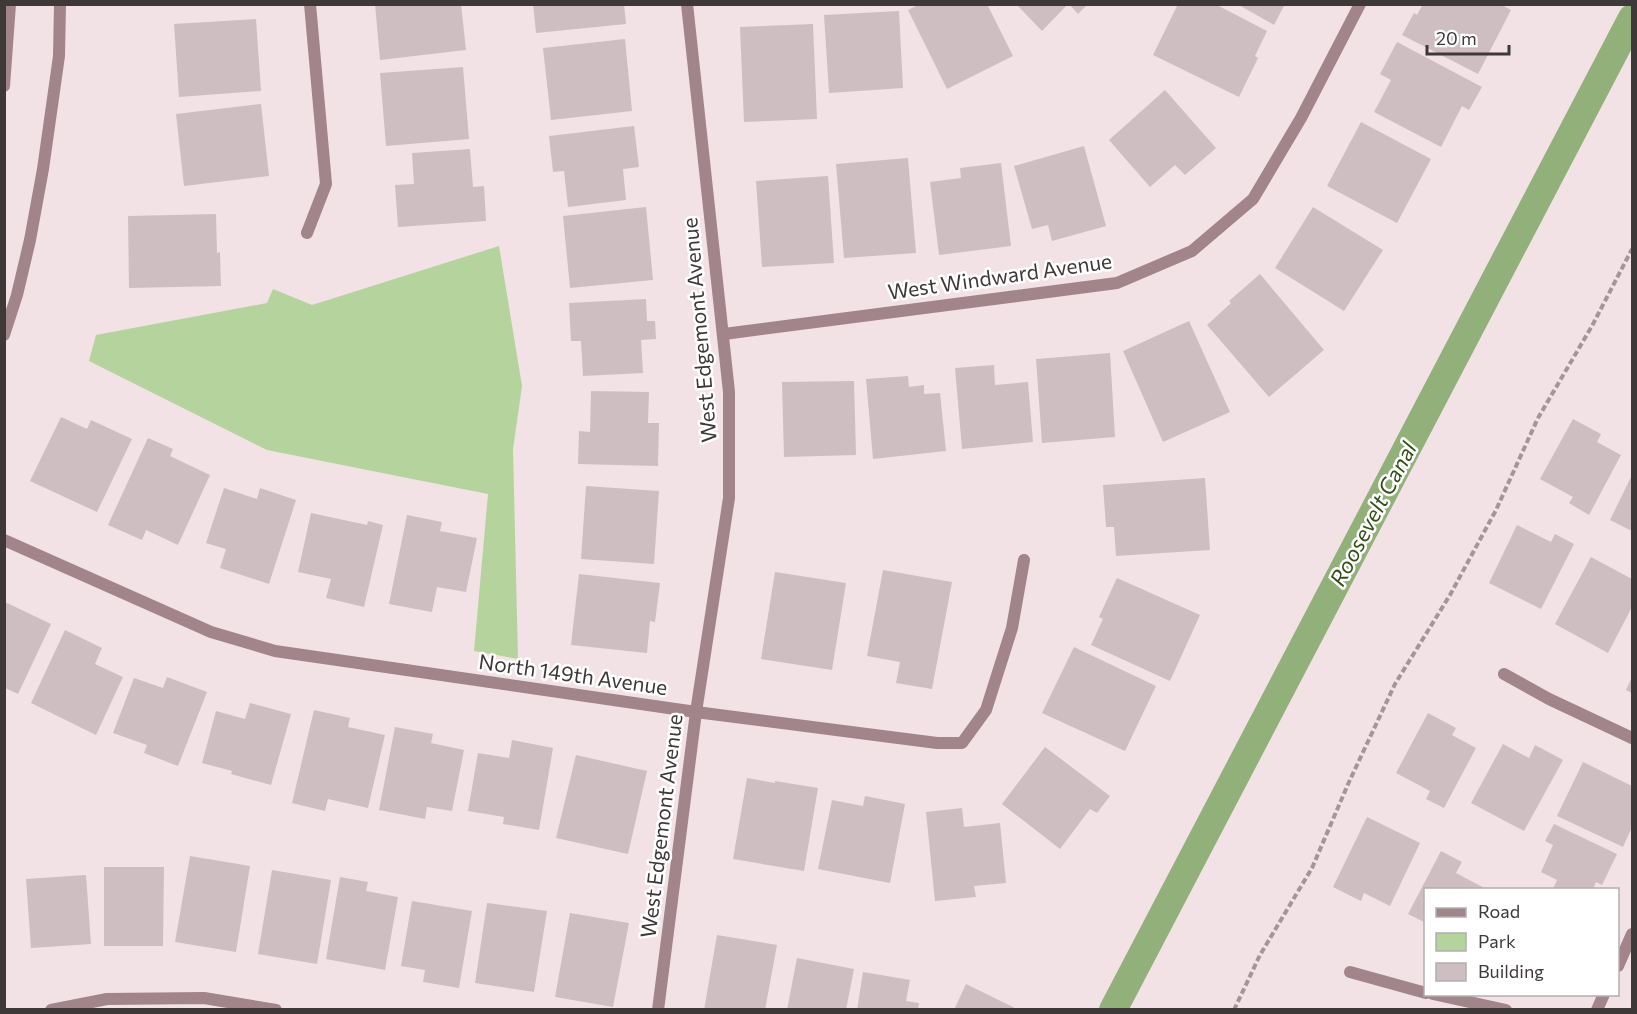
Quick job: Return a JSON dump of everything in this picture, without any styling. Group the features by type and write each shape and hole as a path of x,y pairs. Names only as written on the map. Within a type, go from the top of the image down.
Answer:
{"street":[{"path":"4,86 10,4"},
{"path":"4,335 22,273 43,169 59,56 60,4"},
{"path":"307,233 326,184 309,4"},
{"name":"West Edgemont Avenue","path":"658,1010 696,712 729,498 729,392 687,4"},
{"name":"West Windward Avenue","path":"724,334 1117,283 1192,251 1253,199 1301,118 1360,4"},
{"name":"North 149th Avenue","path":"4,540 211,632 275,651 696,712 962,744 986,710 1012,628 1024,560"},
{"path":"1504,674 1549,699 1632,738"},
{"path":"1619,962 1632,934"},
{"path":"1350,972 1424,993"},
{"path":"1441,996 1506,1010"},
{"path":"1597,1010 1603,996"},
{"path":"51,1010 107,999 204,998 276,1010"}],"path":[{"path":"1234,1010 1260,956 1311,868 1395,684 1450,595 1496,510 1538,418 1592,326 1632,249"}],"green space":[{"path":"499,246 522,386 513,449 518,659 474,651 488,494 267,450 89,361 96,335 267,303 273,289 312,305"}],"building":[{"path":"375,4 461,4 466,50 380,60"},
{"path":"533,4 624,4 626,24 536,33"},
{"path":"920,4 987,4 1013,56 947,89 908,10"},
{"path":"1016,4 1068,4 1042,31"},
{"path":"1069,4 1088,4 1078,14"},
{"path":"1178,4 1215,4 1267,31 1255,56 1258,58 1239,97 1153,55"},
{"path":"1237,4 1285,4 1274,25"},
{"path":"1423,4 1500,4 1511,10 1478,74 1402,35 1414,13 1417,15"},
{"path":"899,11 903,88 829,93 824,15"},
{"path":"256,19 261,91 179,97 174,24"},
{"path":"813,24 817,119 744,122 740,27"},
{"path":"625,39 632,111 551,120 543,48"},
{"path":"1397,42 1482,87 1469,110 1462,106 1441,147 1374,112 1391,80 1380,74"},
{"path":"463,67 469,139 386,146 380,73"},
{"path":"1165,90 1216,148 1185,175 1175,165 1150,187 1109,140"},
{"path":"261,104 269,176 184,186 176,114"},
{"path":"1361,122 1431,159 1397,223 1327,186"},
{"path":"634,126 639,167 623,169 626,200 568,207 564,171 553,172 549,136"},
{"path":"1084,146 1106,226 1052,241 1048,225 1032,229 1014,166"},
{"path":"470,149 473,187 484,186 486,221 398,227 395,185 414,184 412,153"},
{"path":"908,158 916,253 844,258 836,164"},
{"path":"1001,163 1011,246 939,255 930,182 961,178 960,168"},
{"path":"828,176 834,263 762,267 756,181"},
{"path":"646,207 653,280 570,288 563,216"},
{"path":"1313,207 1383,250 1344,311 1275,268"},
{"path":"216,214 221,286 129,288 128,216"},
{"path":"1260,274 1324,350 1269,397 1207,325 1231,303 1229,301"},
{"path":"646,299 647,321 655,321 656,339 641,340 643,373 583,376 581,341 571,341 569,303"},
{"path":"1189,321 1230,412 1163,442 1123,351"},
{"path":"1110,353 1115,437 1042,443 1036,359"},
{"path":"994,365 995,385 1028,382 1033,442 962,449 955,368"},
{"path":"908,376 909,387 924,385 924,394 940,393 946,451 873,459 866,379"},
{"path":"854,381 856,455 784,457 782,382"},
{"path":"591,391 649,392 648,423 659,423 658,466 578,464 579,431 590,432"},
{"path":"61,417 87,429 91,420 132,439 97,512 30,481"},
{"path":"1573,419 1601,434 1597,442 1621,455 1589,515 1569,503 1573,497 1540,479"},
{"path":"148,438 173,449 170,456 210,475 178,545 146,530 142,540 108,525"},
{"path":"1632,475 1632,531 1610,520"},
{"path":"1205,478 1210,550 1116,556 1114,527 1106,527 1103,485"},
{"path":"586,486 659,491 654,564 581,559"},
{"path":"224,488 257,499 260,488 296,500 269,584 220,568 226,549 206,543"},
{"path":"311,513 367,525 368,521 383,525 364,607 326,598 331,579 298,572"},
{"path":"407,515 442,522 440,531 477,538 466,592 437,587 432,612 389,604"},
{"path":"1517,525 1551,542 1555,534 1574,544 1541,609 1489,583"},
{"path":"1591,557 1632,579 1632,607 1608,653 1555,624"},
{"path":"883,570 952,582 932,689 896,683 900,662 867,656"},
{"path":"775,572 846,583 832,670 761,659"},
{"path":"579,574 660,583 655,622 650,621 647,653 571,645"},
{"path":"1117,578 1200,615 1170,681 1091,645 1103,619 1099,617"},
{"path":"5,602 51,624 18,694 5,688"},
{"path":"65,630 102,648 95,664 123,677 96,735 31,703"},
{"path":"1074,647 1156,686 1125,751 1042,713"},
{"path":"167,677 207,692 178,766 144,753 147,745 113,733 134,678 163,688"},
{"path":"1632,677 1632,693 1626,690"},
{"path":"250,703 291,714 271,785 202,763 216,711 245,719"},
{"path":"314,710 350,718 348,727 385,735 368,808 328,799 325,811 292,803"},
{"path":"1428,713 1456,728 1452,735 1476,748 1444,808 1426,799 1430,791 1396,773"},
{"path":"395,727 433,734 431,743 464,750 452,811 427,807 425,819 379,810"},
{"path":"512,740 553,748 539,830 503,824 504,817 468,811 478,753 509,758"},
{"path":"1503,744 1529,758 1535,745 1563,760 1524,831 1471,803"},
{"path":"1045,747 1110,796 1097,813 1090,809 1060,849 1002,804"},
{"path":"576,755 647,771 628,854 556,838"},
{"path":"1583,762 1632,786 1632,827 1623,847 1557,816"},
{"path":"747,778 818,788 804,871 733,859"},
{"path":"865,796 905,804 890,883 818,869 832,800 863,806"},
{"path":"962,808 964,827 1000,823 1006,883 974,886 976,897 935,901 926,812"},
{"path":"1367,817 1420,843 1390,906 1364,893 1361,901 1333,887"},
{"path":"1554,824 1617,854 1602,885 1596,882 1594,888 1553,888 1557,880 1541,872 1553,845 1545,841"},
{"path":"1441,851 1462,862 1456,873 1484,888 1424,888 1424,922 1408,914"},
{"path":"190,856 250,866 236,952 175,942"},
{"path":"104,867 164,867 163,946 104,946"},
{"path":"272,870 331,880 317,964 258,954"},
{"path":"86,875 91,944 31,948 26,879"},
{"path":"340,877 368,882 366,891 398,897 385,970 326,959"},
{"path":"412,901 472,911 459,988 423,982 425,970 401,966"},
{"path":"487,903 547,911 534,992 475,983"},
{"path":"570,913 629,923 613,1007 555,997"},
{"path":"717,935 777,945 765,1010 704,1010"},
{"path":"797,958 854,969 846,1010 787,1010"},
{"path":"863,972 910,980 906,1001 919,1003 918,1010 857,1010"},
{"path":"966,984 1019,1010 954,1010"}],"waterway":[{"name":"Roosevelt Canal","path":"1113,1010 1632,18"}]}
